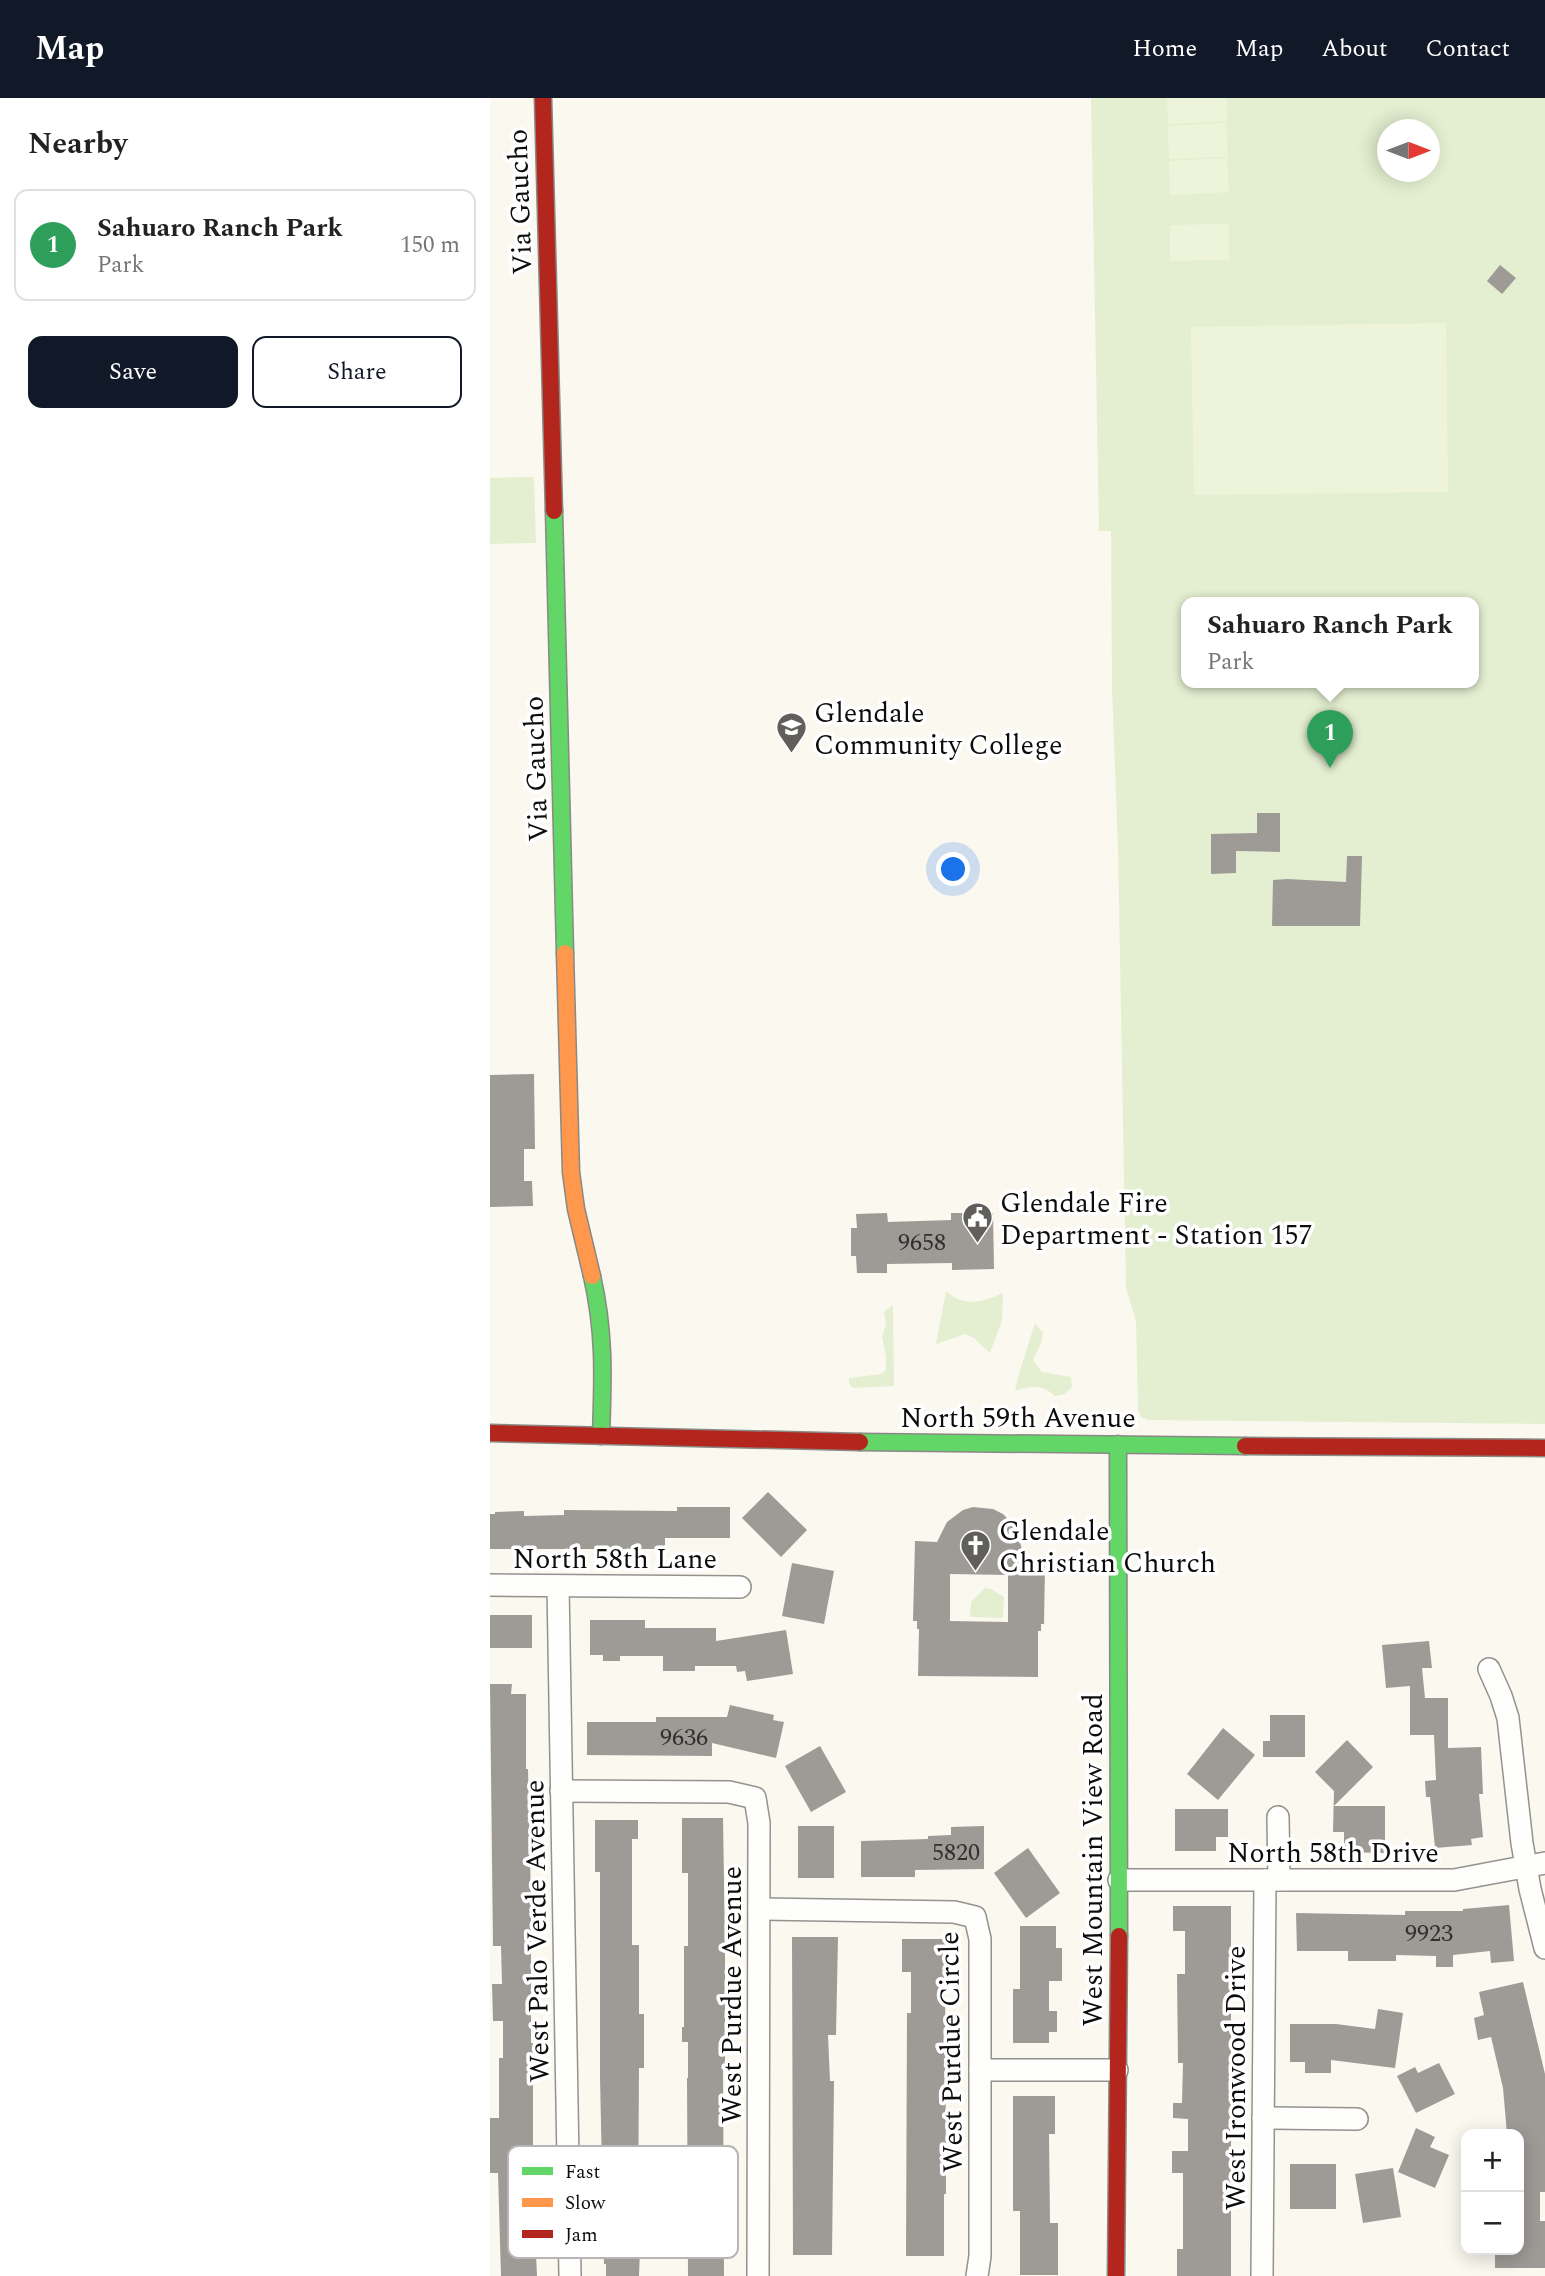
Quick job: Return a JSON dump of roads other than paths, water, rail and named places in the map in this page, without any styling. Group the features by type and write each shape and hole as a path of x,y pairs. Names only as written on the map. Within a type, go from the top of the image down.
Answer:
{"street":[{"name":"Via Gaucho","path":"543,98 571,1172 576,1209 599,1306 604,1360 601,1436"},
{"name":"North 59th Avenue","path":"490,1433 915,1443 1545,1448"},
{"name":"West Mountain View Road","path":"1115,2276 1119,1880 1118,1444"},
{"name":"North 58th Lane","path":"490,1585 740,1587"},
{"name":"West Palo Verde Avenue","path":"558,1586 568,2146"},
{"path":"1489,1669 1502,1696 1508,1718 1535,1865 1545,1948"},
{"name":"West Purdue Avenue","path":"561,1791 729,1793 755,1798 759,1822 758,2276"},
{"name":"West Ironwood Drive","path":"1262,2276 1263,2118 1272,1881 1278,1817"},
{"name":"North 58th Drive","path":"1119,1880 1454,1880 1535,1865"},
{"name":"West Purdue Circle","path":"759,1909 954,1912 975,1917 980,1939 980,2256 977,2276"},
{"path":"980,2070 1117,2070"},
{"path":"1263,2118 1357,2119"},
{"name":"West Palo Verde Avenue","path":"570,2258 570,2276"}],"place":[{"name":"Glendale Community College","path":"791,755"},
{"name":"Sahuaro Ranch Park","path":"1330,768"},
{"name":"Glendale Fire Department - Station 157","path":"977,1245"},
{"name":"Glendale Christian Church","path":"976,1573"}]}
